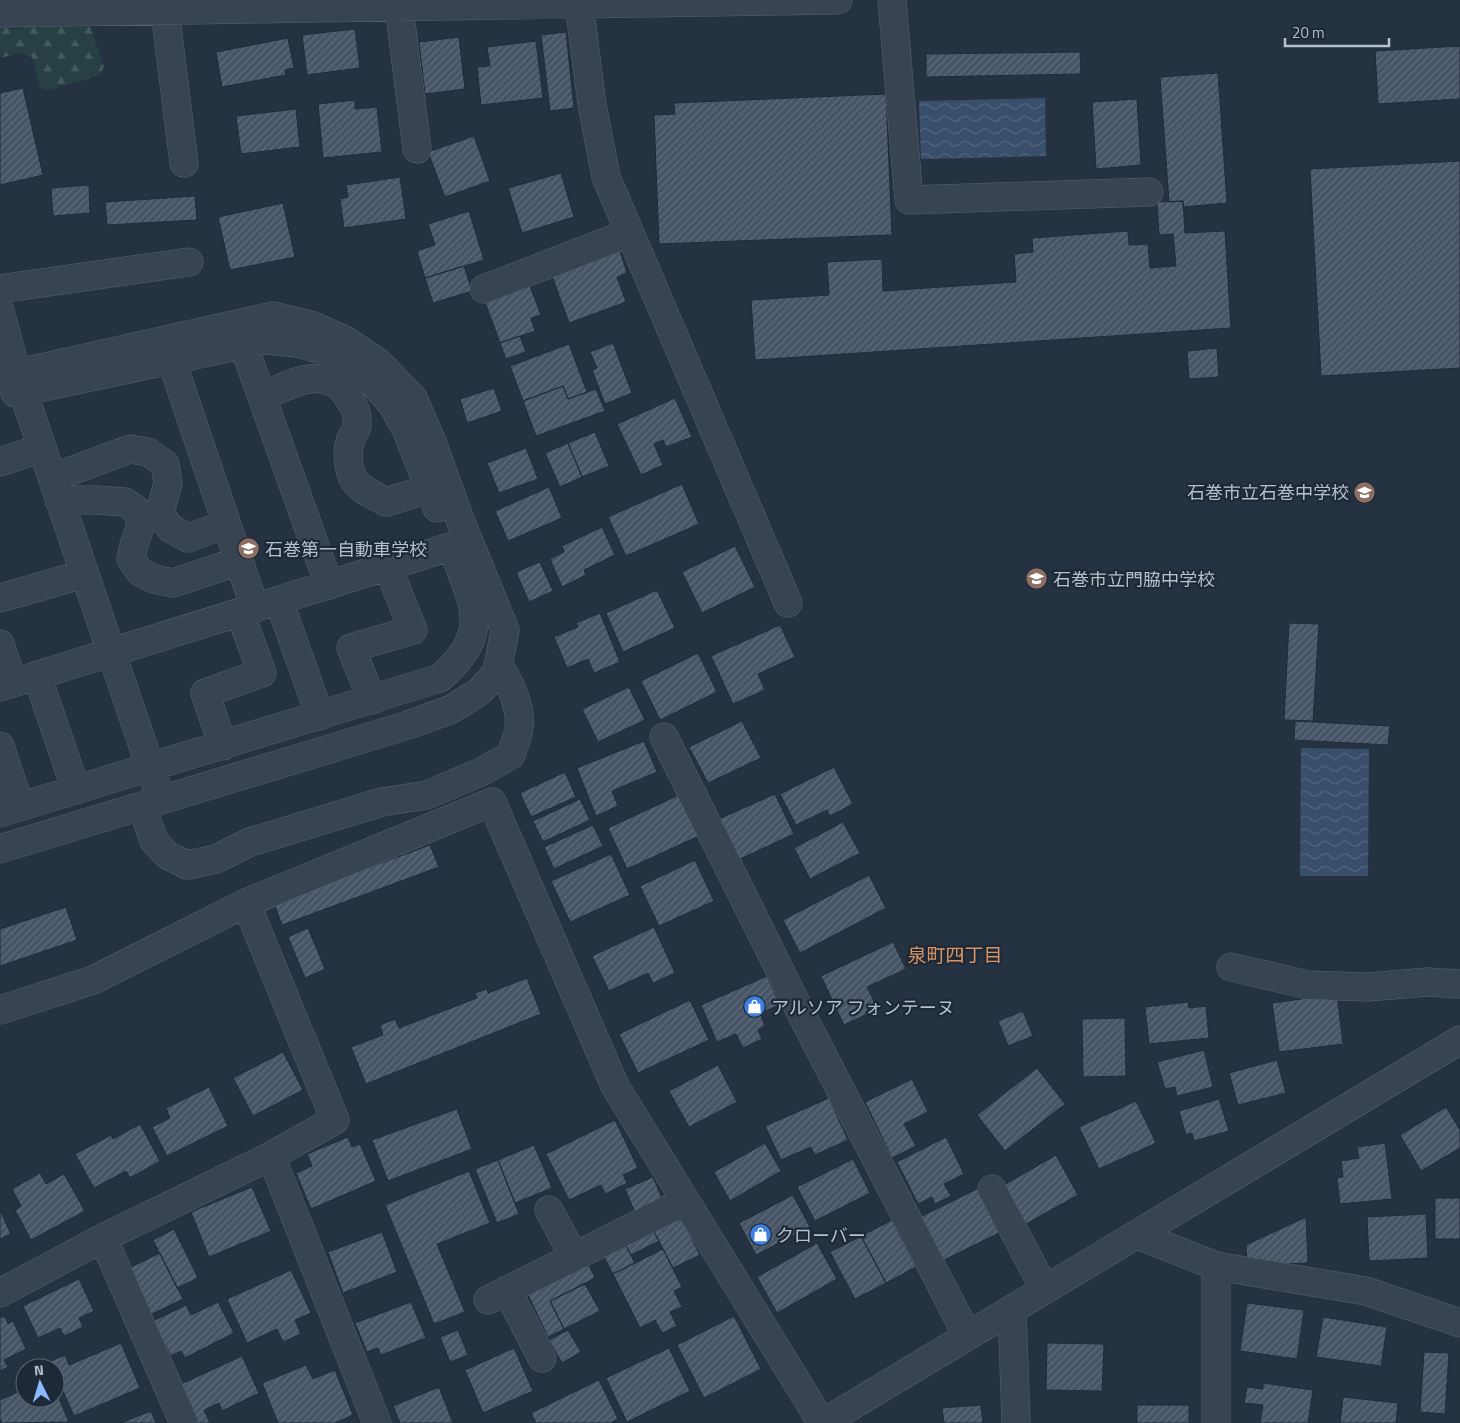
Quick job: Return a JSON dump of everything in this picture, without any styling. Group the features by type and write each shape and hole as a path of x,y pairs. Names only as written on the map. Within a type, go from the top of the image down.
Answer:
{"street":[{"path":"0,13 591,2 838,0"},
{"path":"892,0 908,200 1149,192"},
{"path":"591,2 592,104 606,177 788,603"},
{"path":"400,7 417,149"},
{"path":"165,11 184,163"},
{"path":"484,289 629,232"},
{"path":"0,289 189,262"},
{"path":"0,311 10,384 42,448 151,768 154,840 167,855 187,865 216,859 250,842 364,807 382,802 427,795 481,772 511,755 520,728 518,706 506,677 498,664"},
{"path":"0,746 10,810 440,678 457,663 470,644 475,626 472,599 461,544 432,442 413,398 379,363 345,340 311,325 273,316 240,335 10,384"},
{"path":"240,335 329,585"},
{"path":"0,849 408,725 452,709 480,691 497,672 505,630 461,544 429,489 406,429 392,404 374,384 323,350 298,343 265,340 240,335"},
{"path":"168,351 239,561 258,607 320,716"},
{"path":"262,397 289,384 311,378 332,381 346,394 357,412 357,427 350,441 348,454 350,469 355,482 386,502 429,489"},
{"path":"0,462 42,448"},
{"path":"56,489 130,450 148,452 164,464 168,483 160,513 170,528 188,538 226,524"},
{"path":"56,489 98,500 125,502 138,512 141,524 131,559 140,572 154,579 173,583 239,561"},
{"path":"17,681 461,544"},
{"path":"372,700 351,648 413,630 388,567"},
{"path":"0,598 84,574"},
{"path":"223,746 204,693 262,673 258,607"},
{"path":"0,644 17,681 76,790"},
{"path":"664,737 802,1015 967,1335"},
{"path":"0,1010 93,980 246,903 492,802 615,1086 822,1423 1460,1040"},
{"path":"0,1292 103,1238 271,1156 335,1120 246,903"},
{"path":"1231,967 1308,985 1368,987 1428,982 1460,984"},
{"path":"271,1156 377,1423"},
{"path":"992,1189 1045,1290"},
{"path":"542,1358 497,1295 686,1201"},
{"path":"550,1210 574,1257"},
{"path":"1138,1235 1216,1266 1366,1291 1460,1323"},
{"path":"103,1238 184,1423"},
{"path":"1216,1266 1216,1423"},
{"path":"1012,1309 1016,1423"}],"green space":[{"path":"30,25 90,26 104,66 100,75 50,90 40,88 32,57 20,53 0,58 0,27 16,30"}],"water":[{"path":"1045,98 1046,156 921,159 919,101"},
{"path":"1301,748 1369,749 1368,876 1300,876"}],"building":[{"path":"355,29 360,68 307,75 302,35"},
{"path":"566,32 574,108 550,111 541,35"},
{"path":"459,37 465,89 425,94 419,42"},
{"path":"288,38 294,68 285,70 286,75 222,87 216,52"},
{"path":"536,41 543,98 481,105 477,67 490,66 487,47"},
{"path":"1460,46 1460,99 1378,104 1375,51"},
{"path":"1080,52 1081,74 926,77 926,54"},
{"path":"1218,73 1227,203 1183,207 1183,201 1169,202 1160,77"},
{"path":"23,88 43,175 0,185 0,93"},
{"path":"886,94 892,235 659,244 654,115 675,114 674,103"},
{"path":"1137,99 1141,165 1096,169 1092,102"},
{"path":"355,100 355,109 377,107 382,152 323,158 318,104"},
{"path":"296,109 300,147 241,154 236,116"},
{"path":"474,136 490,181 445,197 428,152"},
{"path":"1460,161 1460,368 1321,376 1310,169"},
{"path":"561,173 574,217 522,233 508,188"},
{"path":"400,177 406,219 344,228 340,199 348,197 346,185"},
{"path":"89,185 90,213 53,216 51,188"},
{"path":"195,196 197,220 107,225 105,202"},
{"path":"1183,201 1185,233 1225,231 1231,328 755,360 751,300 829,295 827,262 882,259 883,291 1016,282 1014,254 1033,252 1032,238 1128,231 1129,245 1148,244 1150,268 1176,266 1173,234 1159,235 1157,202"},
{"path":"283,203 295,257 230,270 218,217"},
{"path":"469,211 484,260 425,278 417,251 435,245 428,224"},
{"path":"620,251 627,273 617,277 626,302 569,323 552,276"},
{"path":"464,266 472,291 433,303 425,278"},
{"path":"530,286 541,315 531,318 535,331 500,343 485,302"},
{"path":"520,336 526,352 506,359 500,343"},
{"path":"613,343 632,393 605,404 592,370 597,368 590,352"},
{"path":"569,344 587,392 568,399 563,386 523,401 510,366"},
{"path":"1217,348 1219,377 1189,379 1187,351"},
{"path":"563,386 568,399 596,389 605,411 536,436 523,401"},
{"path":"494,388 502,411 467,423 460,399"},
{"path":"675,398 692,437 666,447 663,440 654,444 663,465 641,475 617,424"},
{"path":"595,432 609,466 582,477 568,443"},
{"path":"568,443 582,477 560,487 545,453"},
{"path":"526,448 538,479 499,493 487,463"},
{"path":"682,484 699,524 626,556 608,517"},
{"path":"549,487 562,518 508,541 495,511"},
{"path":"602,527 615,555 584,570 586,575 562,587 550,559 564,552 562,546"},
{"path":"735,546 755,587 702,613 682,572"},
{"path":"540,562 553,591 529,602 516,572"},
{"path":"657,590 675,628 623,652 606,613"},
{"path":"600,613 620,662 594,673 588,659 567,668 554,637 578,627 576,623"},
{"path":"1289,623 1319,624 1313,721 1284,720"},
{"path":"780,625 795,657 758,674 765,690 733,704 711,656"},
{"path":"698,653 717,692 660,720 641,681"},
{"path":"629,687 645,720 598,742 582,709"},
{"path":"742,721 761,758 708,783 689,747"},
{"path":"1295,721 1390,726 1388,745 1294,740"},
{"path":"644,741 657,772 612,791 618,806 596,816 577,768"},
{"path":"834,767 853,804 830,816 827,810 796,825 780,794"},
{"path":"565,772 576,797 531,817 520,793"},
{"path":"681,794 701,835 627,869 608,828"},
{"path":"775,794 794,834 738,860 719,819"},
{"path":"580,799 590,820 543,842 533,821"},
{"path":"843,822 860,853 810,879 794,848"},
{"path":"593,825 603,846 554,869 544,847"},
{"path":"430,845 439,867 282,925 274,903"},
{"path":"611,854 630,895 570,922 551,881"},
{"path":"695,860 714,901 659,926 640,886"},
{"path":"869,875 886,908 800,953 783,920"},
{"path":"66,907 77,940 0,966 0,929"},
{"path":"654,927 675,973 653,983 648,973 609,991 592,956"},
{"path":"308,928 325,969 305,978 288,937"},
{"path":"893,942 906,969 867,987 878,1009 844,1025 821,976"},
{"path":"767,976 780,1005 760,1013 765,1026 758,1030 762,1039 743,1048 736,1034 717,1042 701,1005"},
{"path":"527,978 541,1014 366,1084 351,1047 383,1035 380,1025 395,1019 399,1028 477,998 475,993 487,989 488,993"},
{"path":"1337,994 1343,1044 1279,1052 1272,1003"},
{"path":"690,1000 709,1040 638,1073 619,1034"},
{"path":"1188,1002 1189,1008 1206,1006 1209,1038 1149,1044 1145,1007"},
{"path":"1023,1011 1033,1036 1008,1046 998,1021"},
{"path":"1125,1018 1126,1076 1083,1077 1082,1019"},
{"path":"1204,1050 1213,1087 1177,1096 1175,1087 1165,1089 1157,1062"},
{"path":"283,1052 303,1090 253,1116 233,1078"},
{"path":"1277,1060 1286,1093 1238,1105 1229,1073"},
{"path":"718,1065 737,1102 689,1127 669,1091"},
{"path":"1037,1068 1065,1104 1005,1151 977,1115"},
{"path":"912,1079 928,1112 904,1124 916,1146 892,1158 865,1102"},
{"path":"209,1087 228,1126 167,1156 152,1127 170,1118 166,1108"},
{"path":"829,1098 848,1140 815,1155 811,1147 781,1160 765,1126"},
{"path":"1219,1099 1229,1131 1194,1141 1192,1133 1186,1135 1179,1111"},
{"path":"1136,1101 1156,1143 1099,1169 1079,1127"},
{"path":"1446,1107 1460,1130 1460,1148 1421,1171 1400,1135"},
{"path":"457,1109 472,1149 388,1181 372,1140"},
{"path":"615,1120 638,1168 623,1175 627,1183 605,1194 601,1185 569,1200 546,1154"},
{"path":"140,1124 160,1161 130,1178 126,1171 94,1188 75,1154 111,1135 113,1139"},
{"path":"348,1137 352,1147 360,1144 376,1181 311,1209 296,1173 312,1166 307,1154"},
{"path":"946,1137 964,1174 944,1184 951,1196 935,1204 932,1197 918,1204 897,1162"},
{"path":"765,1143 781,1171 730,1201 714,1172"},
{"path":"1385,1143 1392,1199 1340,1204 1337,1178 1343,1177 1341,1161 1359,1158 1357,1147"},
{"path":"534,1145 552,1188 515,1203 498,1160"},
{"path":"1056,1155 1078,1195 1026,1224 1004,1185"},
{"path":"853,1159 870,1193 815,1221 797,1187"},
{"path":"498,1160 519,1214 497,1223 475,1169"},
{"path":"469,1171 490,1223 437,1244 465,1312 434,1324 385,1205"},
{"path":"40,1173 46,1184 64,1174 85,1211 31,1240 15,1210 21,1206 12,1189"},
{"path":"653,1177 664,1203 636,1215 625,1189"},
{"path":"252,1187 271,1231 209,1257 191,1212"},
{"path":"977,1189 999,1233 940,1262 918,1218"},
{"path":"793,1195 810,1227 756,1255 739,1223"},
{"path":"1435,1198 1460,1198 1460,1239 1435,1239"},
{"path":"0,1210 11,1234 0,1239"},
{"path":"679,1214 700,1255 673,1268 652,1228"},
{"path":"1426,1214 1428,1258 1369,1261 1367,1217"},
{"path":"1306,1217 1308,1263 1247,1265 1246,1245"},
{"path":"892,1220 916,1267 886,1283 861,1236"},
{"path":"652,1228 659,1241 631,1255 624,1242"},
{"path":"174,1229 198,1278 177,1288 153,1240"},
{"path":"382,1232 397,1272 343,1293 328,1252"},
{"path":"861,1236 886,1283 855,1299 830,1252"},
{"path":"624,1242 635,1263 613,1274 602,1253"},
{"path":"817,1243 837,1279 777,1313 757,1277"},
{"path":"663,1249 682,1287 674,1291 682,1307 670,1312 677,1326 662,1333 655,1320 640,1328 613,1274"},
{"path":"160,1253 183,1299 150,1315 127,1269"},
{"path":"589,1265 595,1278 550,1301 564,1329 548,1337 528,1295"},
{"path":"291,1270 311,1313 295,1320 301,1334 283,1342 277,1329 247,1343 227,1299"},
{"path":"79,1279 94,1311 79,1318 83,1327 64,1336 60,1328 38,1338 23,1306"},
{"path":"585,1284 600,1311 564,1329 550,1301"},
{"path":"218,1302 234,1333 185,1358 181,1351 171,1356 153,1321 186,1305 191,1315"},
{"path":"411,1302 426,1338 381,1355 378,1348 367,1352 355,1323"},
{"path":"1247,1303 1304,1310 1297,1359 1240,1351"},
{"path":"5,1316 8,1324 13,1321 26,1349 4,1360 8,1367 0,1371 0,1318"},
{"path":"734,1316 761,1369 704,1398 677,1345"},
{"path":"1323,1317 1387,1327 1381,1366 1316,1357"},
{"path":"458,1330 468,1355 450,1362 440,1337"},
{"path":"568,1330 581,1352 562,1363 549,1340"},
{"path":"121,1343 140,1388 74,1416 65,1396 65,1358 58,1358 65,1355 69,1365"},
{"path":"1047,1343 1104,1344 1102,1391 1046,1390"},
{"path":"514,1348 533,1391 483,1413 465,1370"},
{"path":"669,1348 690,1391 627,1422 606,1378"},
{"path":"1424,1352 1449,1353 1445,1414 1420,1412"},
{"path":"242,1356 259,1393 222,1411 219,1403 204,1410 210,1423 198,1423 179,1385"},
{"path":"306,1365 313,1379 335,1370 353,1415 335,1423 278,1423 262,1383"},
{"path":"599,1380 618,1419 610,1423 536,1423 531,1413"},
{"path":"1263,1383 1313,1390 1308,1423 1260,1423 1263,1405 1244,1403 1247,1387 1263,1389"},
{"path":"439,1387 453,1423 400,1423 393,1406"},
{"path":"15,1393 15,1408 63,1408 69,1422 2,1423 0,1419 0,1400"},
{"path":"1343,1397 1398,1403 1396,1423 1340,1423"},
{"path":"981,1405 983,1423 944,1423 942,1408"},
{"path":"1137,1405 1189,1405 1189,1423 1137,1423"},
{"path":"151,1411 156,1423 120,1423"}],"place":[{"name":"石巻市立石巻中学校","path":"1365,492"},
{"name":"石巻第一自動車学校","path":"249,549"},
{"name":"石巻市立門脇中学校","path":"1037,579"},
{"name":"アルソア フォンテーヌ","path":"755,1007"},
{"name":"クローバー","path":"760,1235"}],"district":[{"name":"泉町四丁目","path":"955,954"}]}
